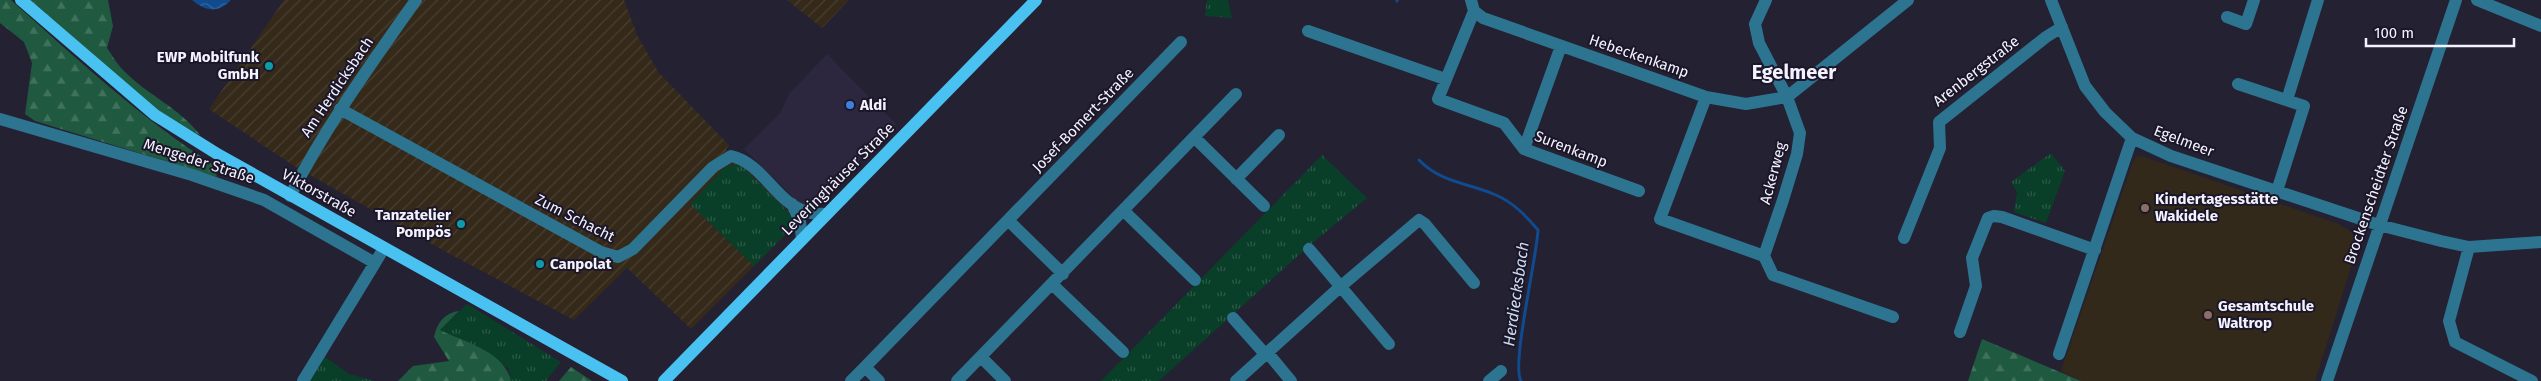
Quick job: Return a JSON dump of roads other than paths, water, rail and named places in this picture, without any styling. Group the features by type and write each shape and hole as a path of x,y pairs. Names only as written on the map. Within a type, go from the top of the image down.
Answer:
{"main road":[{"name":"Viktorstraße","path":"21,0 155,114 219,155 622,381"},
{"name":"Leveringhäuser Straße","path":"664,381 1036,0"}],"street":[{"name":"Am Herdicksbach","path":"290,196 308,161 340,108 416,0"},
{"name":"Ackerweg","path":"1764,256 1797,154 1800,133 1787,98 1759,43 1755,24 1766,0"},
{"path":"1787,98 1908,0"},
{"name":"Egelmeer","path":"2051,0 2085,86 2105,112 2132,138 2172,156 2379,225 2469,247 2541,242"},
{"path":"2227,17 2246,24 2254,0"},
{"path":"2286,100 2318,0"},
{"name":"Brockenscheidter Straße","path":"2327,381 2456,0"},
{"path":"2477,0 2541,26"},
{"name":"Hebeckenkamp","path":"1473,5 1483,18 1706,97 1746,104 1787,98"},
{"name":"Surenkamp","path":"1473,5 1438,98 1504,123 1524,150 1639,191"},
{"name":"Arenbergstraße","path":"1904,238 1940,148 1939,122 2046,37 2062,28"},
{"path":"1308,30 1445,79"},
{"name":"Josef-Bomert-Straße","path":"851,381 1181,42"},
{"path":"1524,150 1561,46"},
{"path":"2238,84 2304,106 2277,191"},
{"path":"957,381 1236,94"},
{"path":"1706,97 1660,219 1764,256 1773,275 1893,316"},
{"name":"Zum Schacht","path":"340,108 601,252 618,257 633,249 713,167 732,156 744,158 792,204 807,213 827,214"},
{"name":"Mengeder Straße","path":"0,120 184,172 264,200 375,263"},
{"path":"1236,179 1279,135"},
{"path":"1195,138 1264,206"},
{"path":"2059,354 2132,138"},
{"name":"Zum Schacht","path":"792,204 800,221 802,239"},
{"path":"1124,211 1195,280"},
{"path":"1960,332 1976,286 1972,258 1988,218 1998,216 2094,250"},
{"path":"1008,220 1063,274"},
{"path":"1236,381 1340,287 1419,220 1474,283"},
{"path":"2469,247 2449,321 2455,342 2532,381"},
{"path":"303,381 384,248"},
{"path":"1309,249 1389,344"},
{"path":"1052,285 1122,352"},
{"path":"1233,318 1291,381"},
{"path":"981,357 1006,381"},
{"path":"865,367 879,381"},
{"path":"1489,381 1501,371"}],"water":[{"path":"192,0 231,0 216,9 207,9"}],"waterway":[{"name":"Herdiecksbach","path":"1419,160 1428,168 1446,178 1502,198 1519,210 1538,230 1519,354 1521,381"}],"place":[{"name":"EWP Mobilfunk GmbH","path":"269,66"},
{"name":"Aldi","path":"850,105"},
{"name":"Kindertagesstätte Wakidele","path":"2145,208"},
{"name":"Tanzatelier Pompös","path":"461,224"},
{"name":"Canpolat","path":"540,264"},
{"name":"Gesamtschule Waltrop","path":"2208,315"}],"district":[{"name":"Egelmeer","path":"1794,72"}]}
